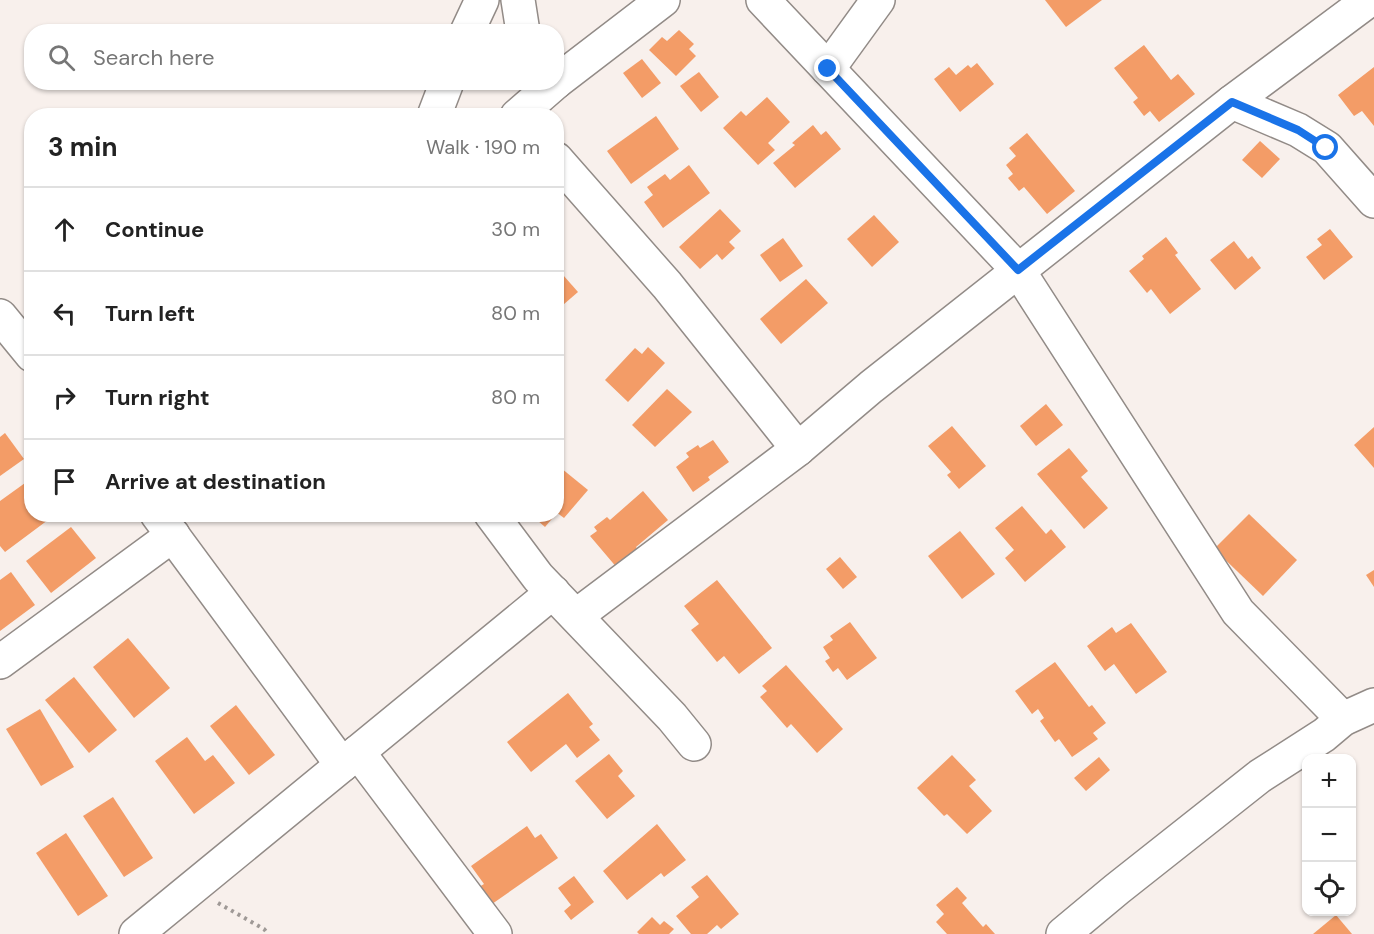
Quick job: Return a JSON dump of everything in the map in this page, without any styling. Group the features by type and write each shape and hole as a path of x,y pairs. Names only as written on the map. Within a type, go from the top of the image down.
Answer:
{"street":[{"path":"471,24 482,0"},
{"path":"518,0 522,24"},
{"path":"564,77 663,0"},
{"path":"763,0 1018,270 1238,612 1343,719"},
{"path":"828,69 878,0"},
{"path":"576,616 798,449 871,387 1018,270 1232,102 1369,0"},
{"path":"437,108 444,90"},
{"path":"1232,102 1298,130 1326,148 1374,201"},
{"path":"564,168 667,285 798,449"},
{"path":"0,316 24,345"},
{"path":"497,522 538,577 672,717 694,744"},
{"path":"0,662 165,525 350,758 495,934"},
{"path":"136,934 553,592"},
{"path":"1063,934 1234,795 1275,765 1324,735 1343,719 1374,705"}],"path":[{"path":"192,888 264,929 268,934"}],"building":[{"path":"1045,0 1102,0 1066,27"},
{"path":"679,30 694,44 689,49 696,56 676,76 649,50 662,37 667,41"},
{"path":"1144,45 1171,80 1178,74 1195,94 1159,122 1150,111 1144,116 1133,102 1138,98 1114,68"},
{"path":"642,59 661,83 642,98 623,73"},
{"path":"977,63 994,84 960,112 934,79 949,67 956,75 968,65 971,68"},
{"path":"1374,67 1374,126 1362,111 1354,116 1338,95"},
{"path":"699,72 719,97 701,112 680,86"},
{"path":"767,97 790,122 768,143 775,150 758,165 723,128 741,111 746,116"},
{"path":"656,116 679,149 631,184 607,151"},
{"path":"813,125 821,135 826,131 841,149 795,188 773,163 795,145 792,143"},
{"path":"1027,133 1075,191 1047,214 1024,187 1019,191 1008,178 1013,174 1006,165 1016,156 1009,148"},
{"path":"1260,141 1280,159 1262,178 1242,160"},
{"path":"689,165 710,193 663,228 644,202 653,195 647,187 665,174 670,180"},
{"path":"720,209 741,231 729,242 735,248 722,260 717,254 700,269 679,247"},
{"path":"874,215 899,242 872,267 847,239"},
{"path":"1330,229 1353,257 1324,280 1306,257 1322,245 1317,239"},
{"path":"1166,237 1178,253 1175,255 1201,289 1170,314 1151,289 1147,293 1129,271 1144,259 1142,256"},
{"path":"783,238 803,266 780,282 760,255"},
{"path":"1234,241 1248,259 1252,256 1261,268 1235,290 1210,260"},
{"path":"564,276 578,292 564,304"},
{"path":"806,279 828,303 781,344 760,319"},
{"path":"648,347 665,363 628,402 605,380 635,348 642,354"},
{"path":"667,389 692,412 655,447 632,425"},
{"path":"1046,404 1063,425 1036,446 1020,426"},
{"path":"952,426 986,466 959,489 947,475 951,472 928,446"},
{"path":"1374,427 1374,468 1354,445"},
{"path":"5,433 24,459 0,476 0,437"},
{"path":"713,440 729,462 708,477 710,480 693,492 676,467 689,457 686,453 698,445 700,448"},
{"path":"1069,448 1088,471 1081,477 1108,508 1084,529 1037,474"},
{"path":"564,470 588,490 564,518"},
{"path":"24,484 24,522 45,522 5,552 0,546 0,501"},
{"path":"643,491 668,520 636,547 639,551 618,569 590,536 597,531 594,527 607,517 610,520"},
{"path":"1022,506 1046,534 1051,529 1066,547 1025,582 1005,558 1014,550 995,528"},
{"path":"1249,514 1297,560 1263,596 1214,549"},
{"path":"539,522 549,522 545,527"},
{"path":"71,527 96,558 51,593 26,561"},
{"path":"960,531 995,574 962,599 928,556"},
{"path":"840,557 857,577 843,589 826,569"},
{"path":"1374,570 1374,587 1366,575"},
{"path":"11,572 35,605 0,631 0,580"},
{"path":"717,580 772,648 739,674 724,656 717,662 691,630 699,624 684,606"},
{"path":"850,622 877,658 847,680 838,668 833,672 825,661 830,658 823,647 833,640 830,636"},
{"path":"1131,623 1167,672 1136,694 1114,664 1105,671 1087,646 1112,627 1116,633"},
{"path":"128,638 170,688 134,718 93,667"},
{"path":"1055,662 1089,707 1092,705 1106,723 1093,733 1098,739 1072,757 1059,739 1055,742 1040,721 1044,718 1038,709 1032,714 1015,691"},
{"path":"786,665 843,729 817,753 791,724 787,728 760,697 767,691 762,686"},
{"path":"74,677 117,730 89,753 45,700"},
{"path":"568,693 593,724 589,727 600,740 577,758 566,744 531,772 507,742"},
{"path":"236,705 275,755 249,775 210,726"},
{"path":"40,709 74,767 41,786 6,729"},
{"path":"187,737 205,761 213,755 235,783 194,814 155,761"},
{"path":"609,754 623,771 618,776 635,796 607,819 575,781"},
{"path":"952,755 976,780 969,786 992,811 967,834 947,814 944,816 917,788"},
{"path":"1099,757 1110,770 1086,791 1074,778"},
{"path":"113,797 153,858 124,877 83,816"},
{"path":"657,824 686,860 664,877 661,873 627,900 603,871"},
{"path":"527,826 535,838 541,834 558,858 492,904 479,887 484,884 471,866"},
{"path":"66,833 108,896 78,916 36,853"},
{"path":"707,875 739,914 721,929 717,925 707,934 691,934 676,916 699,897 691,887"},
{"path":"574,876 594,902 571,920 564,911 571,905 558,888"},
{"path":"957,887 967,898 962,903 983,927 986,924 995,934 947,934 936,922 944,914 936,905"},
{"path":"1337,916 1352,934 1313,934"},
{"path":"652,917 660,925 664,921 674,929 669,934 639,934 637,932"}],"route":[{"path":"828,69 1018,270 1232,102 1298,130 1326,148"}]}
